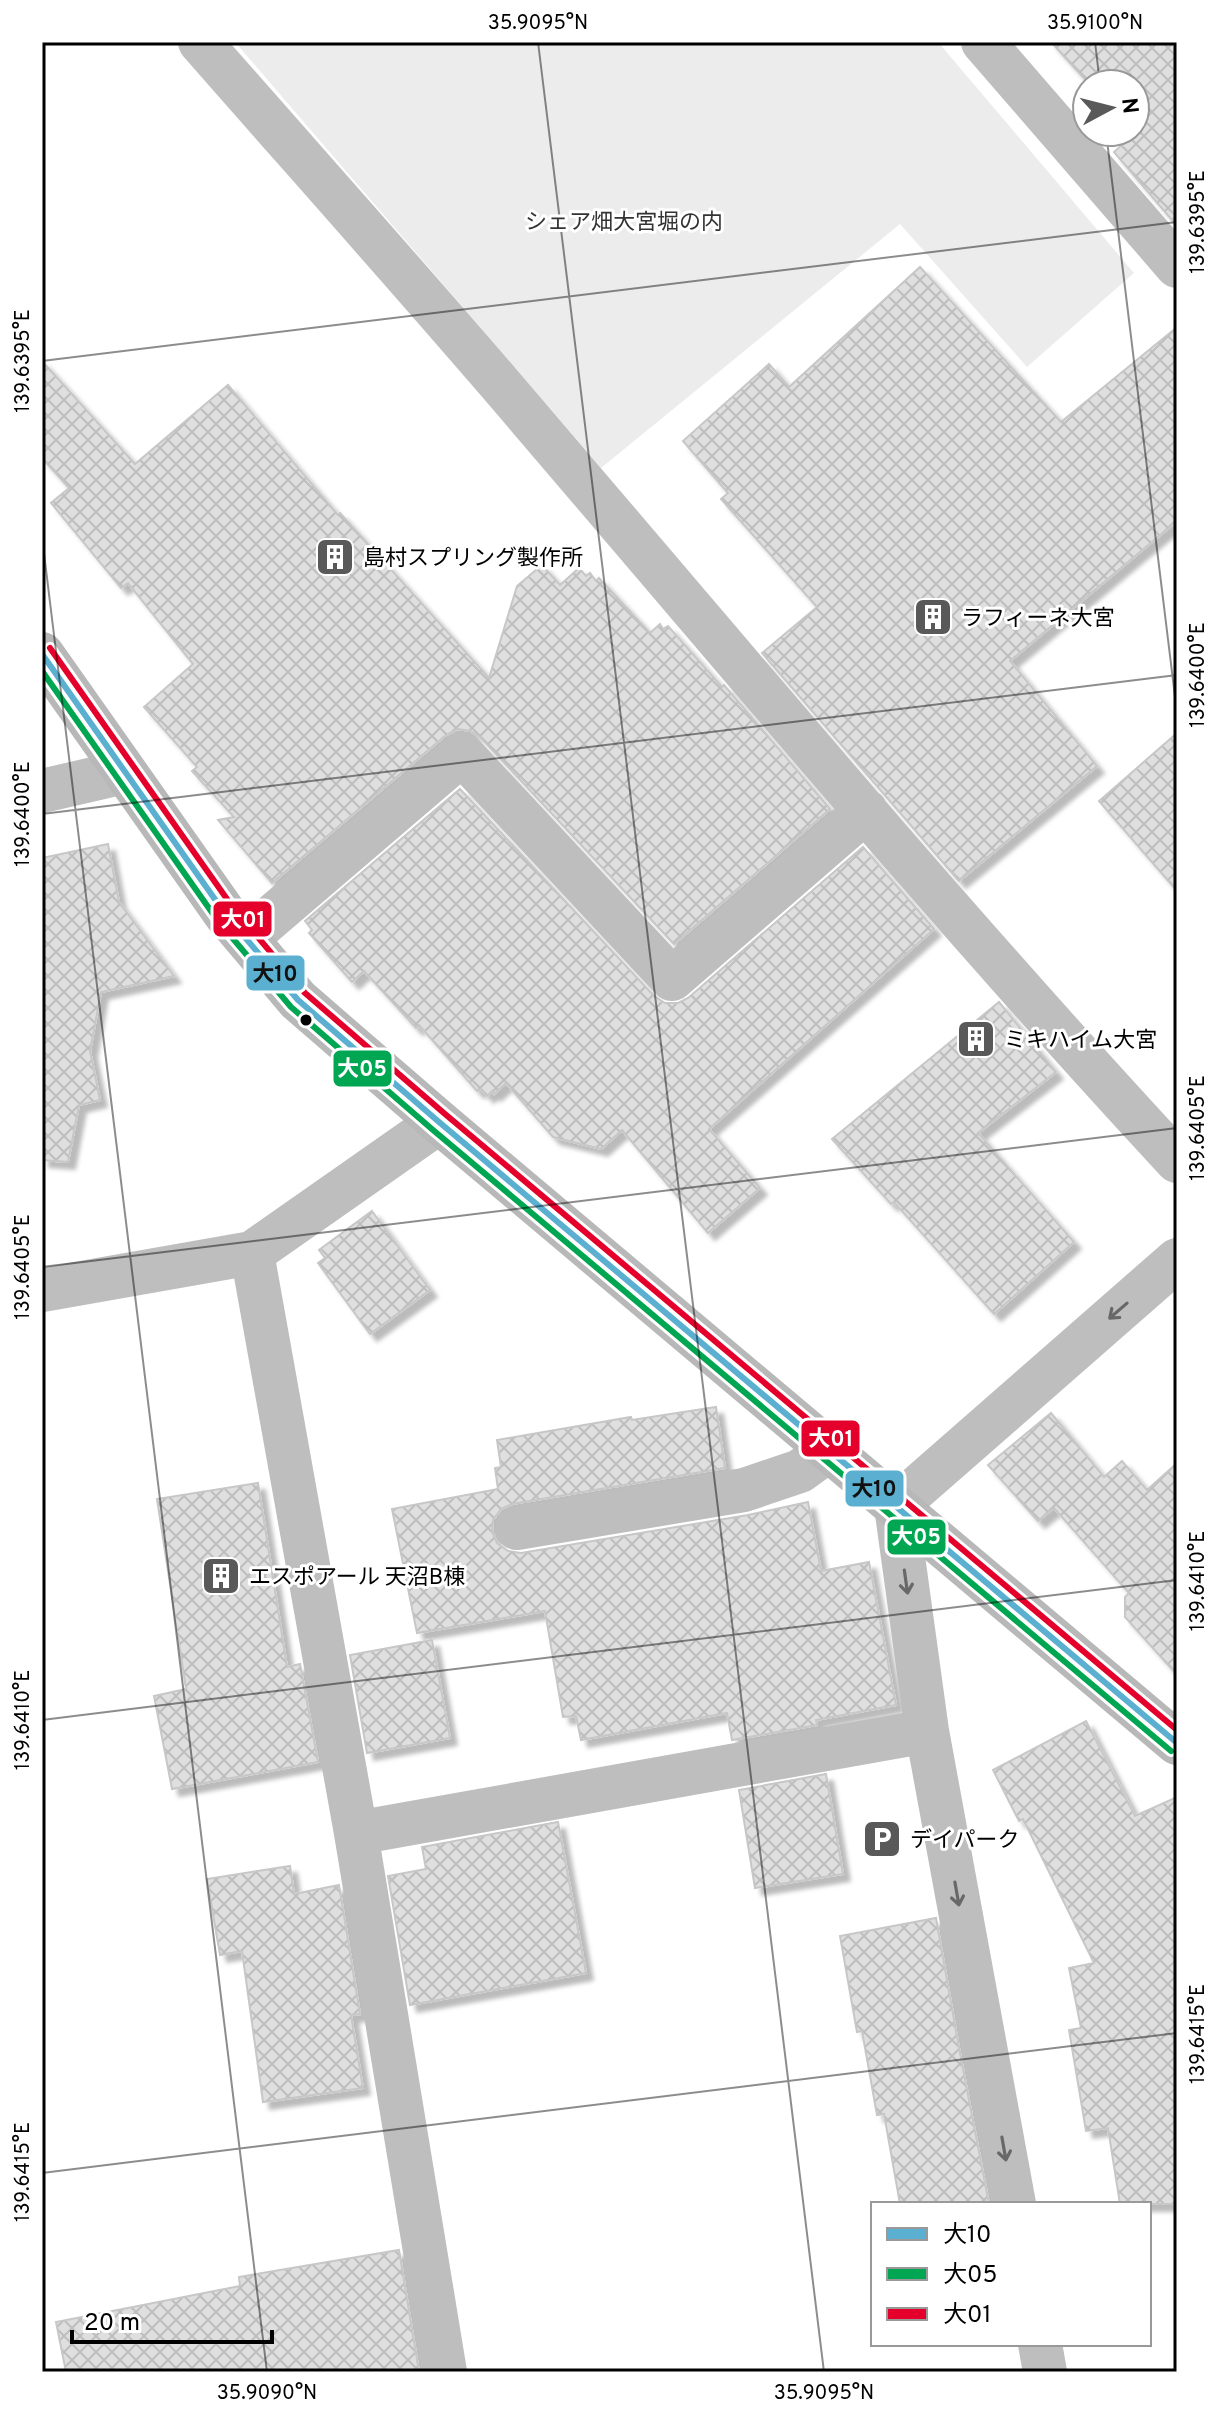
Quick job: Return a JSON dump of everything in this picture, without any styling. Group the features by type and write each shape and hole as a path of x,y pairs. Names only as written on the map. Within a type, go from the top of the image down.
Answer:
{"main road":[{"path":"42,654 226,915 298,1000 1177,1743"}],"street":[{"path":"200,42 500,384 726,651 1068,1044 1177,1161"},
{"path":"983,42 1177,266"},
{"path":"247,938 462,754 672,979 866,811"},
{"path":"42,791 124,772"},
{"path":"42,1290 252,1253 439,1122"},
{"path":"252,1253 356,1833 445,2372"},
{"path":"1014,2202 927,1731 896,1506 1177,1260"},
{"path":"517,1528 744,1490 800,1471 829,1450"},
{"path":"356,1833 927,1731"},
{"path":"1040,2346 1045,2372"}],"green space":[{"name":"シェア畑大宮堀の内","path":"235,42 938,42 1134,273 1027,367 900,224 601,468"}],"building":[{"path":"1051,42 1177,42 1177,226 1114,152 1118,148 1151,148 1151,68 1075,68"},
{"path":"920,267 1061,422 1177,327 1177,521 1010,661 1097,766 959,881 762,653 817,607 721,499 728,493 683,441 769,364 789,387"},
{"path":"42,361 135,464 228,385 338,515 340,513 489,678 517,586 542,565 560,585 579,568 586,576 590,573 596,581 599,578 650,633 660,624 663,629 668,626 722,687 724,685 830,809 674,944 480,737 458,729 446,735 272,883 218,820 234,817 192,771 197,767 144,707 193,664 128,583 121,588 51,503 69,488 42,458"},
{"path":"1177,733 1177,891 1099,801"},
{"path":"460,789 654,996 665,1003 678,1003 688,998 863,847 934,929 709,1129 760,1188 708,1233 622,1130 601,1149 553,1137 506,1083 487,1096 481,1089 477,1091 419,1025 416,1028 364,971 352,982 309,933 312,930 305,921"},
{"path":"108,844 119,902 174,976 101,992 90,1051 100,1100 79,1105 68,1162 42,1160 42,858"},
{"path":"999,1002 1056,1072 978,1133 1074,1242 994,1314 894,1202 891,1204 832,1139"},
{"path":"372,1211 430,1290 370,1334 318,1263 325,1258 319,1250"},
{"path":"716,1407 725,1468 512,1504 501,1509 493,1520 492,1531 497,1543 508,1551 521,1553 808,1502 821,1571 869,1562 896,1705 816,1720 817,1725 732,1740 727,1713 581,1740 576,1716 563,1717 545,1611 417,1633 392,1509 498,1489 495,1468 501,1467 497,1440 631,1417 632,1420"},
{"path":"1051,1413 1104,1477 1122,1461 1147,1490 1177,1463 1177,1675 1125,1617 1125,1597 1129,1593 1054,1508 1038,1521 988,1465"},
{"path":"258,1483 287,1667 300,1664 318,1762 172,1789 154,1696 186,1689 157,1499"},
{"path":"432,1640 450,1738 367,1753 350,1655"},
{"path":"1086,1721 1135,1816 1177,1797 1177,2204 1120,2202 1108,2128 1086,2131 1069,2030 1081,2028 1069,1968 1094,1963 1023,1819 1019,1821 993,1770"},
{"path":"826,1774 843,1874 755,1888 739,1790"},
{"path":"558,1822 586,1973 410,2005 388,1876 426,1869 422,1847"},
{"path":"290,1866 294,1894 339,1885 360,2014 351,2015 363,2088 263,2102 242,1951 220,1955 207,1879"},
{"path":"936,1918 989,2202 900,2202 884,2114 877,2115 862,2031 857,2032 840,1936"},
{"path":"399,2250 419,2372 66,2372 56,2322 240,2286 239,2277"}],"transit line":[{"name":"大01","path":"50,648 234,909 305,993 1177,1730"},
{"name":"大10","path":"42,654 226,915 298,1000 1177,1743"},
{"name":"大05","path":"42,671 218,921 291,1007 1171,1751"}],"place":[{"name":"島村スプリング製作所","path":"335,557"},
{"name":"ラフィーネ大宮","path":"933,617"},
{"name":"ミキハイム大宮","path":"976,1039"},
{"name":"エスポアール 天沼B棟","path":"221,1576"},
{"name":"デイパーク","path":"882,1839"}]}
